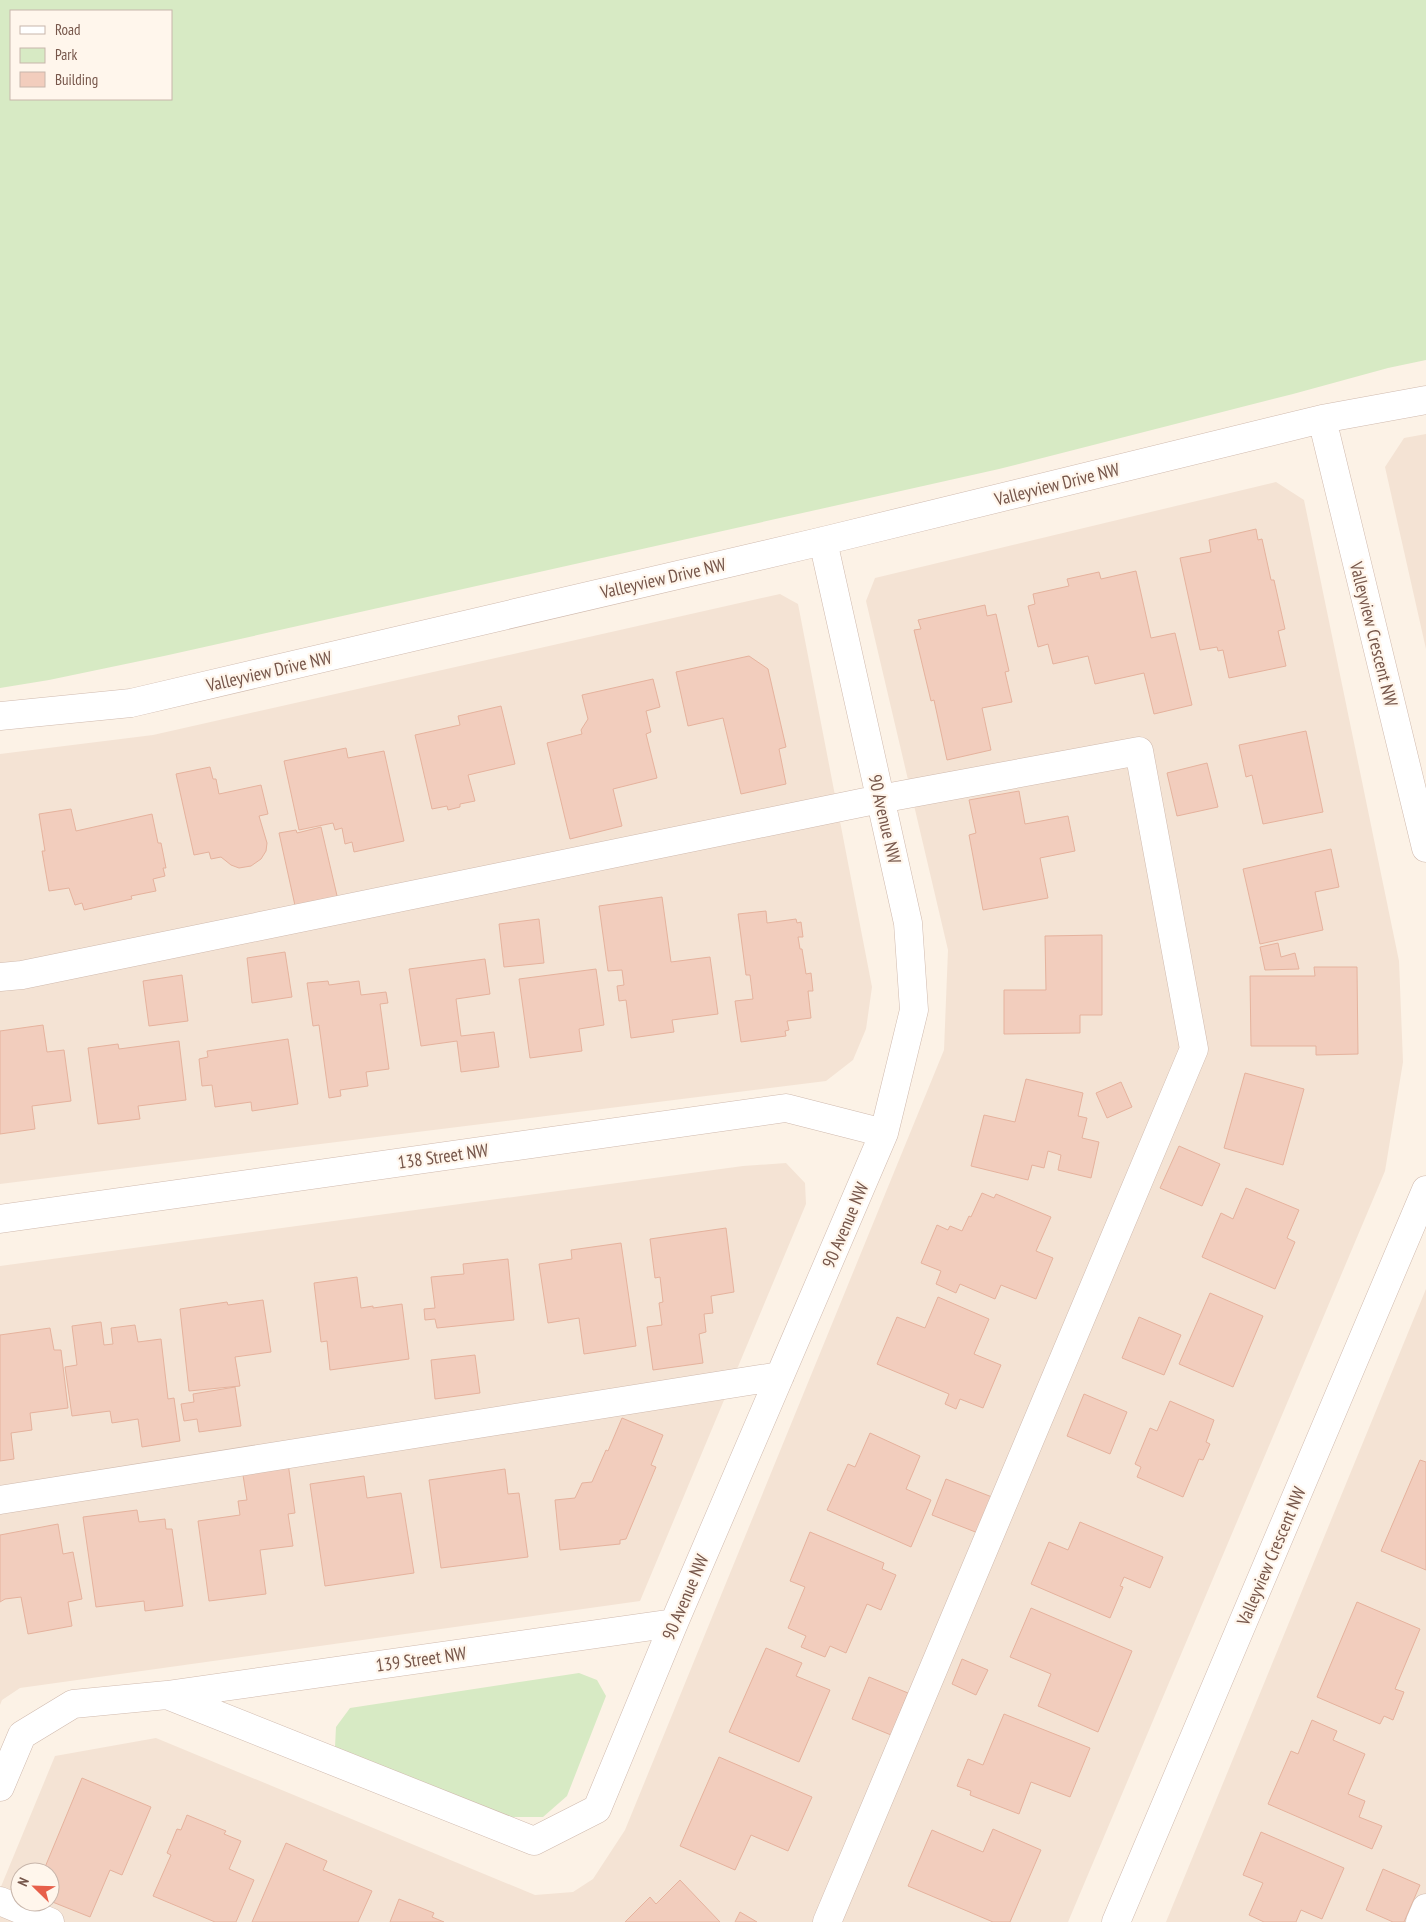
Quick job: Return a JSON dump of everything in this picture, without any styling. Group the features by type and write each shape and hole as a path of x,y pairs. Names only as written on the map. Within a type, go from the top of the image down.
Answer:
{"street":[{"name":"Valleyview Drive NW","path":"0,716 131,703 822,541 1322,419 1426,400"},
{"name":"Valleyview Crescent NW","path":"1322,419 1426,848"},
{"name":"90 Avenue NW","path":"534,1841 597,1809 674,1623 884,1134 914,1010 908,923 822,541"},
{"path":"0,977 22,975 880,799 1140,750 1194,1049 827,1922"},
{"name":"138 Street NW","path":"0,1219 786,1108 884,1134"},
{"name":"Valleyview Crescent NW","path":"1116,1922 1426,1190"},
{"path":"0,1500 780,1376"},
{"name":"139 Street NW","path":"0,1787 22,1735 73,1704 167,1695 674,1623"},
{"name":"139 Street NW","path":"167,1695 534,1841"},
{"path":"0,1902 50,1922"},
{"path":"1420,1922 1426,1908"}],"shaded area":[{"path":"1426,434 1426,649 1385,467 1404,438"},
{"path":"1276,482 1304,500 1399,961 1403,1062 1385,1171 1068,1922 0,1922 0,1889 10,1865 10,1912 60,1912 60,1862 11,1862 55,1756 156,1738 535,1895 573,1892 593,1879 625,1830 944,1050 948,950 866,601 875,578"},
{"path":"780,594 798,604 872,987 866,1029 853,1060 826,1081 0,1184 0,754 153,735"},
{"path":"786,1163 805,1183 806,1204 640,1601 20,1688 2,1700 0,1705 0,1266 743,1166"},
{"path":"1426,1289 1426,1922 1166,1922"}],"green space":[{"path":"0,0 1426,0 1426,360 1388,368 999,469 164,656 49,680 0,688"},
{"path":"579,1673 597,1680 606,1696 567,1796 543,1817 510,1817 335,1747 336,1727 350,1708"}],"building":[{"path":"1256,529 1258,540 1262,539 1271,580 1274,580 1285,629 1278,631 1286,666 1229,678 1223,650 1218,651 1217,647 1200,650 1180,558 1211,552 1209,540"},
{"path":"1136,571 1151,638 1175,633 1192,705 1154,714 1144,673 1095,684 1088,656 1053,664 1048,644 1038,647 1028,606 1035,604 1033,594 1069,586 1067,579 1099,572 1101,579"},
{"path":"985,605 987,616 996,614 1009,671 1005,672 1012,702 982,708 991,750 947,760 934,700 931,701 914,630 921,629 918,620"},
{"path":"749,656 768,669 786,747 779,749 786,784 741,794 723,718 688,726 676,672"},
{"path":"653,679 660,707 646,711 651,732 646,734 657,778 613,789 622,826 570,839 547,743 582,734 581,730 588,719 582,695"},
{"path":"501,706 515,764 468,775 475,801 460,804 460,807 448,810 447,806 432,809 415,735 460,725 458,716"},
{"path":"1306,731 1323,812 1263,824 1252,775 1246,777 1239,745"},
{"path":"346,748 348,758 384,751 404,841 354,852 352,842 345,844 342,828 335,830 333,823 299,830 284,761"},
{"path":"1207,763 1218,807 1177,816 1167,773"},
{"path":"210,767 213,779 216,779 219,794 261,785 268,814 259,816 267,843 266,851 261,859 251,866 239,868 231,865 221,857 211,859 209,852 194,855 176,774"},
{"path":"1019,791 1025,824 1068,816 1075,851 1040,858 1048,898 983,910 969,835 976,833 969,800"},
{"path":"71,809 76,831 152,814 166,868 163,868 165,876 153,879 156,891 131,896 132,899 84,910 82,903 75,905 69,888 49,891 42,851 45,851 39,814"},
{"path":"321,827 338,900 296,910 279,833 296,830 297,833"},
{"path":"1331,849 1339,887 1315,892 1323,930 1260,944 1243,869"},
{"path":"662,897 671,962 710,957 718,1014 672,1020 674,1032 631,1038 626,1000 619,1001 617,986 624,985 622,970 608,971 599,906"},
{"path":"766,911 767,923 796,919 797,923 801,922 803,937 798,937 800,949 802,949 806,974 811,973 813,991 808,991 811,1018 787,1021 789,1030 785,1031 786,1036 741,1042 735,1001 753,999 750,975 746,975 738,914"},
{"path":"539,919 544,963 504,967 499,924"},
{"path":"1102,935 1102,1015 1080,1015 1080,1033 1004,1034 1004,990 1046,990 1045,936"},
{"path":"1278,943 1281,957 1295,953 1299,969 1265,970 1260,947"},
{"path":"285,952 292,997 252,1003 247,958"},
{"path":"485,959 490,994 456,999 461,1036 494,1032 499,1067 461,1072 457,1041 421,1046 409,969"},
{"path":"1314,967 1357,967 1358,1054 1316,1055 1316,1046 1251,1046 1250,976 1315,976"},
{"path":"596,969 604,1025 579,1029 582,1051 530,1058 519,979"},
{"path":"182,975 188,1021 149,1026 143,981"},
{"path":"328,981 329,985 359,981 361,995 386,992 388,1003 380,1004 389,1069 366,1072 368,1086 340,1090 341,1096 329,1098 319,1025 313,1026 307,983"},
{"path":"43,1025 47,1052 64,1050 71,1101 32,1106 35,1129 0,1134 0,1031"},
{"path":"288,1039 298,1104 252,1111 251,1102 215,1107 212,1085 202,1086 199,1059 208,1057 207,1051"},
{"path":"179,1041 186,1100 138,1106 140,1119 98,1124 88,1048 118,1044 119,1049"},
{"path":"1245,1073 1304,1089 1283,1165 1224,1148"},
{"path":"1026,1079 1083,1093 1078,1116 1087,1118 1082,1138 1099,1142 1091,1178 1058,1170 1061,1155 1048,1151 1044,1168 1032,1165 1028,1180 971,1166 984,1115 1015,1122"},
{"path":"1121,1082 1132,1107 1107,1118 1096,1093"},
{"path":"1179,1146 1220,1164 1202,1206 1160,1188"},
{"path":"1246,1188 1299,1210 1287,1238 1295,1242 1275,1289 1202,1257 1221,1213 1233,1219"},
{"path":"982,1193 994,1198 996,1194 1051,1217 1036,1251 1053,1258 1036,1299 1001,1285 995,1299 960,1284 956,1293 936,1284 941,1271 921,1263 937,1225 948,1230 950,1226 962,1231"},
{"path":"726,1228 734,1292 711,1296 713,1313 704,1314 706,1332 699,1334 703,1363 653,1370 647,1327 662,1325 659,1303 663,1302 660,1277 655,1278 650,1239"},
{"path":"621,1243 636,1346 584,1354 579,1318 548,1323 539,1264 572,1259 571,1250"},
{"path":"508,1259 514,1320 437,1328 435,1319 425,1320 424,1309 435,1308 431,1277 464,1274 463,1264"},
{"path":"357,1277 361,1308 402,1304 409,1359 330,1370 327,1341 321,1342 314,1283"},
{"path":"1210,1293 1263,1316 1233,1387 1179,1364"},
{"path":"938,1297 989,1319 974,1354 1001,1365 983,1408 960,1399 956,1409 945,1404 949,1394 877,1364 897,1317 925,1328"},
{"path":"263,1300 271,1352 235,1357 240,1386 189,1391 180,1309 227,1302 228,1305"},
{"path":"1139,1317 1181,1335 1164,1375 1122,1358"},
{"path":"101,1322 104,1345 113,1344 111,1328 135,1325 138,1342 161,1339 168,1399 174,1398 180,1441 142,1447 138,1419 112,1423 110,1411 72,1416 65,1367 77,1365 72,1326"},
{"path":"50,1328 54,1350 61,1350 68,1408 30,1413 32,1430 11,1433 14,1459 0,1461 0,1335"},
{"path":"475,1355 480,1393 435,1399 431,1360"},
{"path":"235,1387 241,1426 199,1432 197,1419 184,1421 181,1404 194,1402 193,1394"},
{"path":"1084,1394 1127,1412 1110,1454 1067,1436"},
{"path":"1170,1401 1214,1420 1206,1442 1210,1444 1203,1460 1199,1459 1183,1497 1137,1477 1141,1467 1135,1464 1150,1428 1157,1431"},
{"path":"622,1418 663,1435 651,1465 656,1467 626,1539 620,1540 620,1544 560,1550 555,1500 575,1498 582,1483 592,1482"},
{"path":"870,1433 920,1456 906,1489 931,1500 911,1547 827,1510 848,1464 855,1467"},
{"path":"1420,1460 1426,1462 1426,1570 1381,1551"},
{"path":"288,1463 295,1513 288,1514 293,1546 260,1550 266,1594 209,1601 198,1521 240,1515 238,1501 247,1500 242,1469"},
{"path":"505,1469 508,1494 519,1493 528,1557 441,1568 429,1480"},
{"path":"364,1476 367,1498 401,1493 414,1573 325,1586 310,1484"},
{"path":"946,1479 992,1497 978,1533 932,1515"},
{"path":"137,1510 139,1522 165,1519 166,1529 172,1529 183,1606 145,1611 144,1601 96,1607 83,1517"},
{"path":"1080,1522 1163,1557 1150,1588 1124,1577 1120,1586 1123,1587 1110,1618 1031,1584 1049,1542 1068,1550"},
{"path":"58,1524 63,1554 73,1552 82,1599 68,1602 72,1626 28,1634 21,1597 5,1599 0,1602 0,1535"},
{"path":"810,1532 884,1563 882,1569 896,1575 881,1610 867,1604 846,1653 830,1646 825,1657 801,1647 806,1636 788,1628 805,1587 790,1581"},
{"path":"1357,1602 1420,1629 1395,1689 1404,1692 1393,1720 1384,1716 1380,1724 1317,1697"},
{"path":"1031,1608 1132,1651 1098,1732 1038,1706 1051,1674 1010,1657"},
{"path":"766,1648 802,1663 796,1676 830,1690 799,1762 729,1732"},
{"path":"962,1659 988,1670 976,1695 952,1684"},
{"path":"869,1677 908,1693 891,1735 852,1719"},
{"path":"1004,1714 1090,1748 1070,1797 1031,1782 1019,1814 970,1795 971,1791 957,1786 968,1759 983,1765"},
{"path":"1312,1720 1337,1731 1333,1740 1365,1754 1348,1794 1365,1801 1359,1817 1382,1826 1372,1849 1268,1804 1291,1751 1298,1754"},
{"path":"719,1757 812,1797 788,1851 751,1835 735,1870 680,1846"},
{"path":"82,1778 151,1807 122,1875 110,1870 90,1917 60,1905 60,1862 47,1862"},
{"path":"187,1815 226,1831 224,1834 241,1841 229,1869 254,1880 236,1922 215,1922 153,1896 171,1855 167,1853 177,1829 181,1830"},
{"path":"993,1829 1041,1850 1010,1922 993,1922 908,1886 932,1830 983,1852"},
{"path":"1261,1832 1344,1868 1322,1919 1301,1910 1296,1922 1264,1922 1249,1915 1263,1883 1243,1875"},
{"path":"286,1843 327,1861 323,1870 372,1891 358,1922 252,1922"},
{"path":"1383,1869 1420,1885 1404,1922 1393,1922 1366,1910"},
{"path":"680,1880 720,1922 625,1922 650,1897 656,1904"},
{"path":"399,1899 434,1913 432,1917 444,1922 390,1922"},
{"path":"740,1912 757,1922 735,1922"}]}
